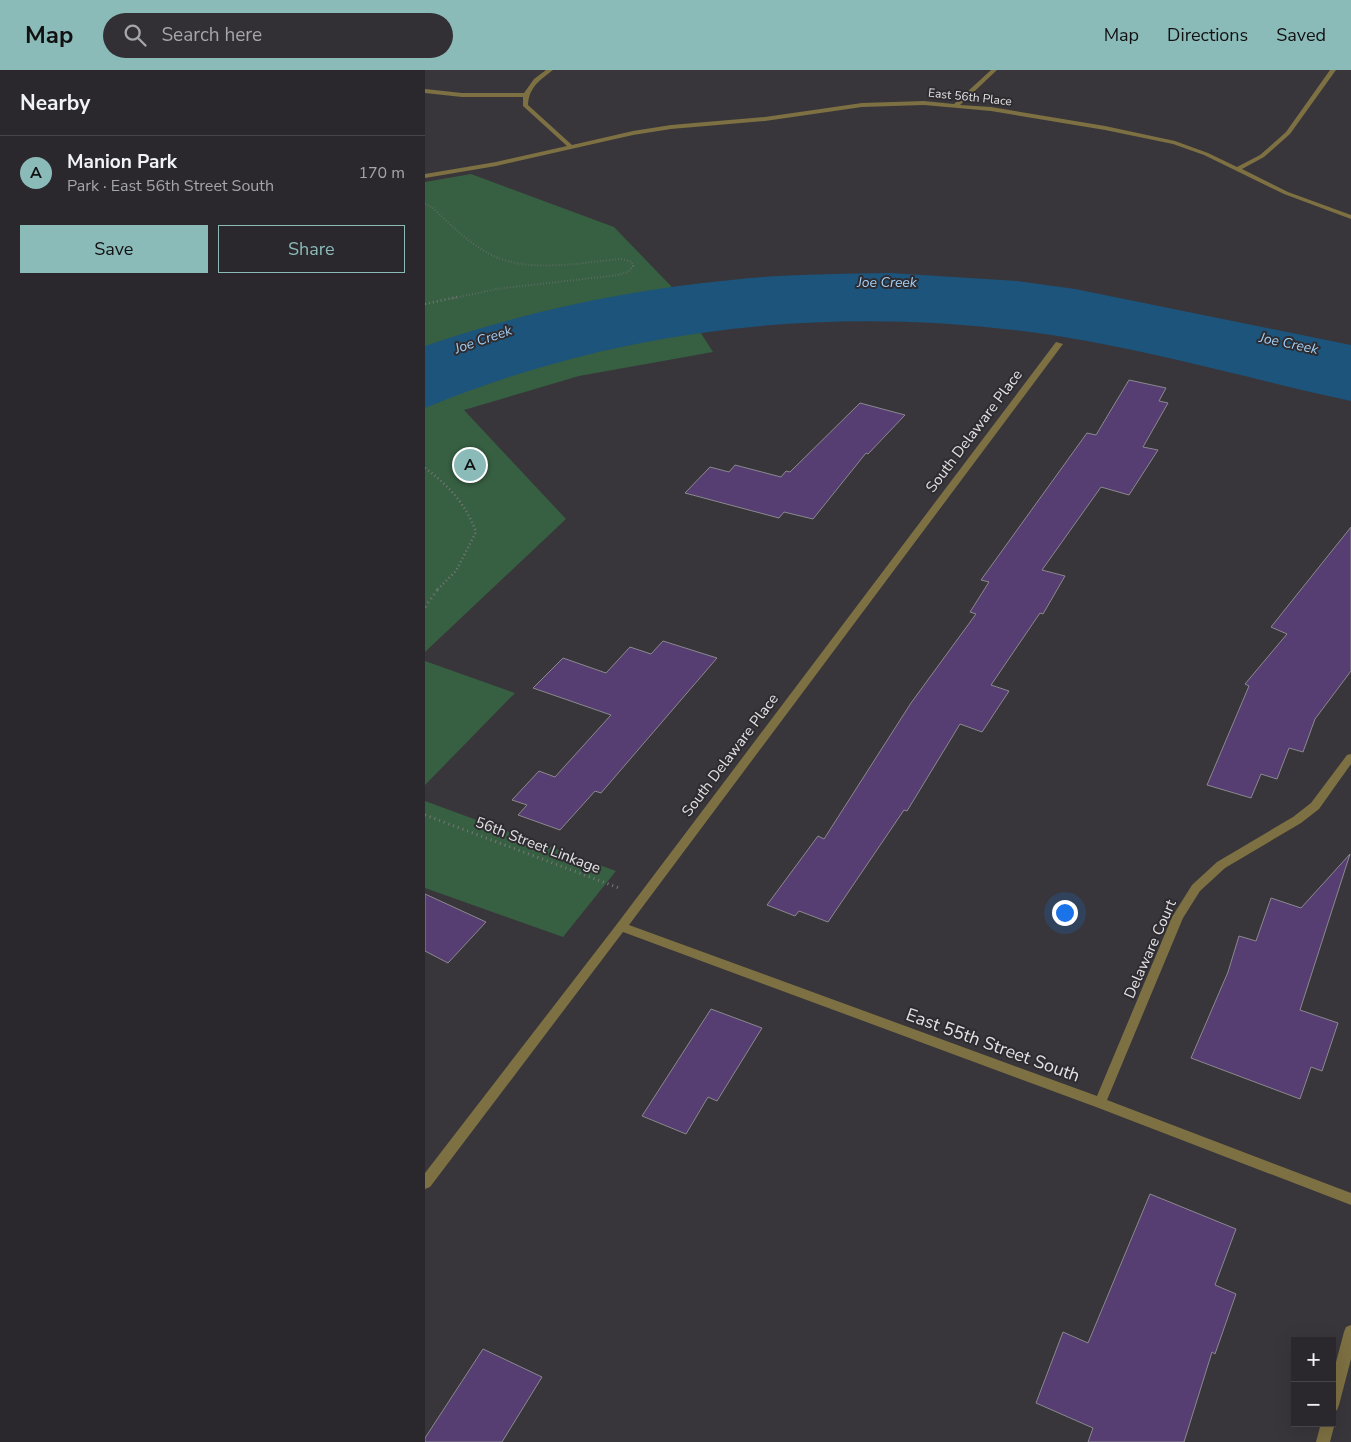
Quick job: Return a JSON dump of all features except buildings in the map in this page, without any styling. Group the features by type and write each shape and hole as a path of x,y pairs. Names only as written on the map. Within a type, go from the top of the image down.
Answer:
{"street":[{"path":"550,70 534,82 525,95 525,105 571,147"},
{"path":"956,105 994,70"},
{"path":"1237,169 1263,156 1288,133 1333,70"},
{"path":"425,91 462,95 525,95"},
{"name":"East 56th Place","path":"425,176 505,162 662,128 765,119 862,105 892,103 956,105 1001,110 1142,135 1207,154 1286,193 1351,217"},
{"name":"South Delaware Place","path":"425,1183 621,928 1059,344"},
{"name":"Delaware Court","path":"1100,1102 1178,917 1196,888 1221,865 1297,820 1315,806 1351,757"},
{"name":"East 55th Street South","path":"621,928 1100,1102 1351,1199"},
{"path":"1336,1390 1351,1332"},
{"path":"1323,1442 1326,1427"}],"path":[{"path":"425,204 473,244 497,258 522,262 622,259 632,262 633,266 628,272 618,275 496,289 425,304"},
{"path":"425,468 456,493 473,521 477,532 456,571 425,607"},
{"name":"56th Street Linkage","path":"425,815 644,897"}],"green space":[{"path":"471,174 614,227 671,286 713,352 579,376 464,410 566,519 425,652 425,182"},
{"path":"425,661 515,693 425,785"},
{"path":"425,801 616,871 563,937 425,888"}],"water":[{"name":"Joe Creek","path":"890,273 1017,281 1075,289 1351,345 1351,401 1153,354 1087,341 1003,329 919,322 835,322 751,327 668,338 585,355 504,379 425,408 425,346 462,334 576,304 692,284 751,278"}],"place":[{"name":"Manion Park","path":"470,465"}]}
